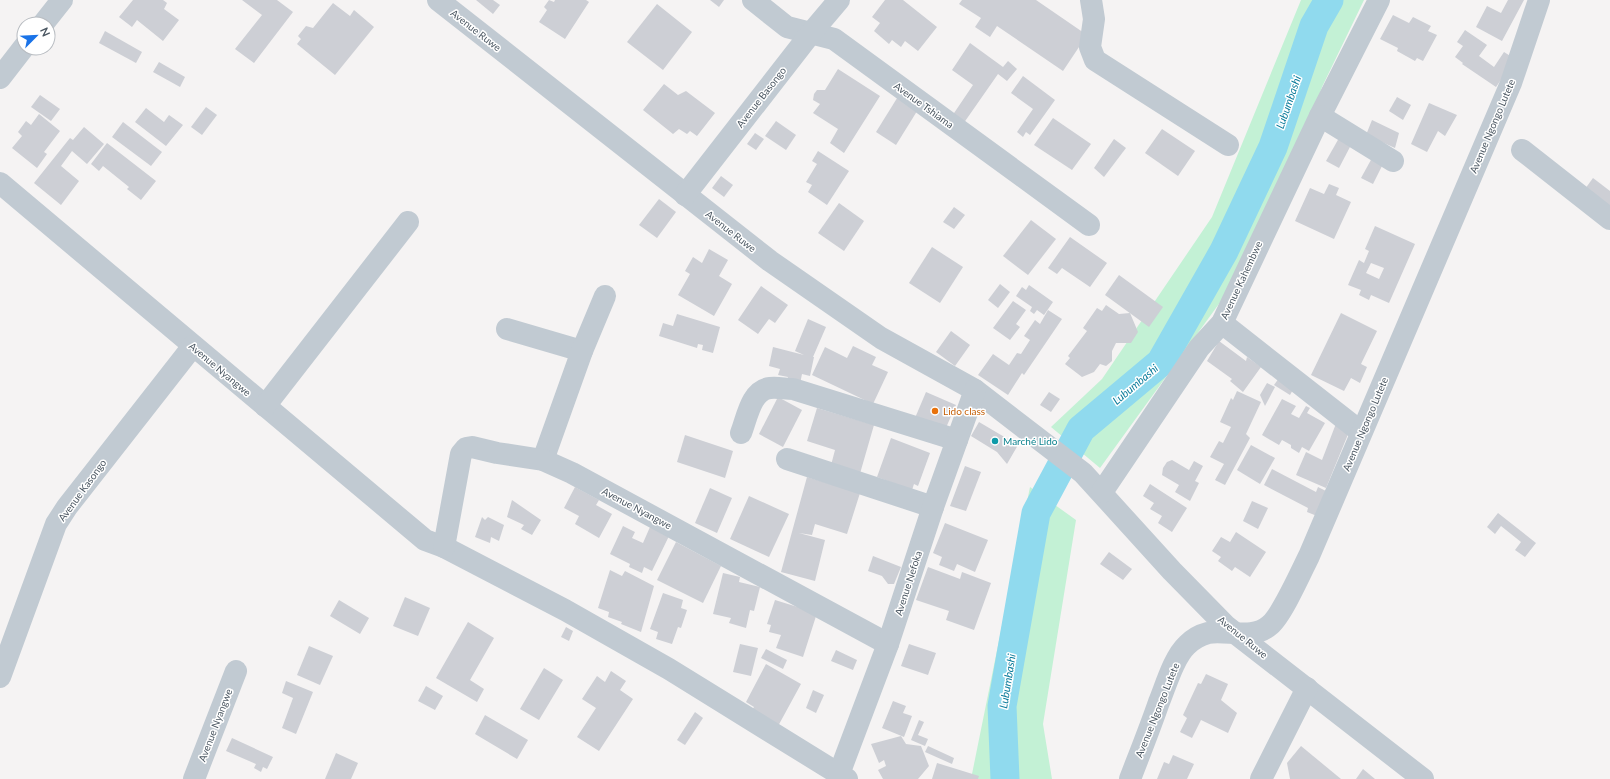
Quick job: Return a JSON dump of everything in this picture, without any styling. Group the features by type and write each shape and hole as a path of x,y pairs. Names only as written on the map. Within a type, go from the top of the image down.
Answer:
{"street":[{"path":"49,16 62,0"},
{"name":"Avenue Ruwe","path":"438,0 770,261 881,338 975,390 1039,438 1083,473 1102,492 1172,571 1226,626 1423,779"},
{"name":"Avenue Tshiama","path":"753,0 787,27 834,39 1089,225"},
{"name":"Avenue Basongo","path":"685,195 811,33 839,0"},
{"path":"1091,0 1094,19 1090,47 1095,60 1228,145"},
{"name":"Avenue Kahembwe","path":"1102,492 1199,348 1222,323 1320,116 1379,0"},
{"name":"Avenue Ngongo Lutete","path":"1130,779 1170,674 1186,646 1197,637 1209,633 1236,634 1260,631 1270,626 1276,618 1308,556 1511,83 1539,0"},
{"path":"0,78 17,56"},
{"path":"1320,116 1393,161"},
{"path":"1522,150 1610,219"},
{"name":"Avenue Nyangwe","path":"0,183 425,540 444,547 565,610 669,669 843,777"},
{"path":"265,406 408,222"},
{"path":"543,460 582,351 605,296"},
{"path":"1222,323 1361,432"},
{"path":"507,329 582,351"},
{"name":"Avenue Kasongo","path":"0,676 60,518 193,346"},
{"path":"741,433 753,400 758,393 769,388 792,389 957,440"},
{"name":"Avenue Nefoka","path":"843,777 933,507 975,390"},
{"name":"Avenue Nyangwe","path":"444,547 461,454 466,448 472,447 497,453 543,460 572,473 888,644"},
{"path":"786,459 933,507"},
{"name":"Avenue Nyangwe","path":"194,779 236,671"},
{"path":"1261,779 1307,688"}],"green space":[{"path":"1301,0 1364,0 1322,87 1271,232 1100,468 1051,427 1102,379 1212,217"},
{"path":"1030,487 1076,520 1043,724 1052,779 971,779"}],"building":[{"path":"133,0 163,0 167,3 164,9 179,20 163,41 137,20 132,27 119,17"},
{"path":"242,0 277,0 293,12 254,63 235,49 262,15"},
{"path":"476,0 493,0 500,5 493,14"},
{"path":"549,0 554,2 555,0 586,0 589,2 565,39 539,22 547,10 544,7"},
{"path":"710,0 724,0 719,7"},
{"path":"885,0 903,0 937,27 918,51 905,41 901,47 892,40 889,44 874,31 880,23 872,17"},
{"path":"962,0 1036,0 1087,35 1063,71 997,26 990,37 975,27 981,18 959,4"},
{"path":"1508,0 1524,0 1502,41 1476,27 1487,6 1501,13"},
{"path":"333,3 350,16 354,10 374,27 335,75 297,44 301,39 298,36 306,26 313,28"},
{"path":"657,4 692,32 663,70 627,42"},
{"path":"1393,15 1409,23 1413,17 1431,26 1428,31 1437,35 1423,61 1417,58 1415,61 1397,51 1398,48 1380,39"},
{"path":"1465,30 1487,45 1479,56 1494,67 1504,52 1515,59 1496,87 1462,64 1463,63 1455,57 1463,46 1457,42"},
{"path":"105,31 142,52 136,63 99,43"},
{"path":"970,43 1003,67 1008,61 1017,69 1007,81 998,74 961,127 950,119 973,85 952,70"},
{"path":"159,62 185,77 180,87 153,72"},
{"path":"838,69 880,96 844,153 830,143 838,129 813,113 820,104 813,100 814,94 817,90 825,90"},
{"path":"1023,76 1055,100 1030,135 1026,132 1023,137 1017,132 1033,109 1011,93"},
{"path":"664,84 678,95 686,91 715,113 697,136 690,131 687,134 679,129 673,134 643,110"},
{"path":"40,95 60,109 51,121 31,107"},
{"path":"899,95 919,108 896,145 876,132"},
{"path":"1397,97 1411,105 1403,120 1389,111"},
{"path":"1429,103 1457,115 1445,136 1438,131 1427,152 1411,144"},
{"path":"206,107 217,115 202,135 191,127"},
{"path":"146,108 164,122 169,115 183,125 166,146 135,122"},
{"path":"39,114 60,131 44,152 47,154 37,168 12,148 22,136 18,132 26,121 31,125"},
{"path":"1053,118 1091,144 1072,170 1034,145"},
{"path":"1372,120 1399,133 1395,148 1366,135"},
{"path":"776,121 796,135 786,150 765,136"},
{"path":"123,122 162,152 151,166 112,137"},
{"path":"84,127 104,144 87,164 72,151 61,166 79,181 61,205 34,183 70,138 73,140"},
{"path":"1162,129 1195,151 1178,176 1145,153"},
{"path":"755,133 764,139 756,150 747,144"},
{"path":"1339,138 1351,145 1339,168 1326,161"},
{"path":"1114,139 1126,148 1104,177 1094,168"},
{"path":"107,143 156,181 141,200 127,189 129,187 103,166 99,171 91,164"},
{"path":"818,151 849,171 827,205 808,192 812,185 806,182 817,164 812,161"},
{"path":"1372,158 1383,164 1373,184 1361,178"},
{"path":"721,176 733,185 724,197 712,188"},
{"path":"1593,178 1610,191 1610,214 1582,193"},
{"path":"1329,184 1339,188 1336,195 1351,202 1334,239 1295,221 1310,188 1324,194"},
{"path":"659,199 676,212 657,238 639,225"},
{"path":"839,203 864,221 844,251 818,233"},
{"path":"954,207 965,215 954,229 943,222"},
{"path":"1031,220 1056,239 1028,275 1003,256"},
{"path":"1375,226 1415,244 1389,303 1371,295 1369,300 1359,295 1361,290 1348,285 1359,260 1364,263 1369,251 1365,249","holes":["1371,263 1384,268 1379,279 1366,273"]},
{"path":"1070,237 1107,263 1090,287 1062,268 1057,274 1048,268"},
{"path":"932,247 963,267 940,303 909,283"},
{"path":"709,249 728,260 719,276 732,284 714,316 678,295 690,274 685,271 693,257 702,263"},
{"path":"1119,275 1163,307 1149,327 1105,295"},
{"path":"1000,284 1010,292 998,308 988,300"},
{"path":"1029,285 1053,302 1044,315 1037,310 1034,314 1030,311 1032,307 1016,296 1022,287 1026,290"},
{"path":"761,286 788,305 775,323 769,319 758,334 738,320"},
{"path":"1013,301 1026,310 1016,324 1020,327 1010,340 993,328"},
{"path":"1106,305 1119,314 1130,313 1138,332 1131,343 1116,343 1112,351 1112,361 1106,366 1100,364 1094,372 1082,377 1065,364 1070,358 1068,356 1087,331 1083,328 1097,308 1102,311"},
{"path":"1048,310 1062,319 1024,375 1022,373 1008,395 978,375 993,354 1009,365 1017,353 1021,354 1030,340 1024,336 1035,320 1040,324"},
{"path":"1341,313 1377,331 1361,364 1367,367 1360,383 1351,378 1344,391 1311,375"},
{"path":"677,314 720,327 713,353 702,350 703,345 698,344 697,348 659,336 663,323 673,326"},
{"path":"808,319 826,327 813,357 810,376 802,374 800,384 787,381 788,377 778,375 780,369 769,366 773,347 804,355 795,351"},
{"path":"951,331 970,345 955,366 936,352"},
{"path":"1219,341 1246,361 1247,357 1261,367 1243,392 1230,381 1232,379 1207,361"},
{"path":"853,346 876,357 872,365 888,372 873,404 812,375 825,347 847,358"},
{"path":"1279,378 1294,388 1290,395 1274,385"},
{"path":"1267,383 1275,387 1265,406 1260,395"},
{"path":"1237,391 1261,402 1246,434 1250,438 1225,485 1215,480 1224,464 1210,457 1219,441 1223,443 1231,427 1220,422 1231,398 1233,400"},
{"path":"926,392 956,405 945,430 915,418"},
{"path":"1049,392 1060,399 1051,412 1040,405"},
{"path":"778,397 802,410 783,447 759,434"},
{"path":"1282,399 1296,406 1291,414 1299,418 1306,406 1310,408 1307,413 1325,423 1309,451 1302,447 1299,453 1291,448 1291,445 1282,440 1279,445 1262,435"},
{"path":"817,408 874,425 859,477 830,469 835,450 807,441"},
{"path":"1337,421 1351,427 1326,488 1296,475 1306,452 1322,460"},
{"name":"Marché Lido","path":"979,422 1018,445 1007,464 997,452 971,436"},
{"path":"685,435 733,451 725,478 677,462"},
{"path":"891,438 930,453 918,486 914,484 912,490 877,477"},
{"path":"1251,445 1275,458 1260,484 1237,470"},
{"path":"1172,460 1189,470 1194,461 1203,466 1195,481 1199,483 1190,501 1175,492 1179,485 1162,475 1163,468 1167,462"},
{"path":"965,466 981,472 966,511 950,506"},
{"path":"1272,469 1316,492 1318,487 1328,492 1317,516 1307,512 1308,508 1264,485"},
{"path":"807,477 860,493 847,534 815,524 812,535 799,533 825,540 815,581 781,572"},
{"path":"1150,484 1187,508 1172,532 1158,523 1162,516 1150,509 1154,503 1143,496"},
{"path":"575,487 599,500 596,505 612,514 599,538 575,524 579,516 564,508"},
{"path":"710,488 732,498 717,533 695,523"},
{"path":"749,496 789,514 769,557 730,539"},
{"path":"512,500 541,520 532,535 521,529 524,525 507,517"},
{"path":"1252,501 1268,508 1258,529 1243,521"},
{"path":"1498,513 1536,543 1525,557 1515,550 1521,542 1501,526 1495,534 1487,527"},
{"path":"482,517 485,520 488,517 504,525 499,541 491,537 490,543 475,537"},
{"path":"945,523 988,540 975,572 957,564 954,571 939,565 942,557 933,553"},
{"path":"623,526 635,532 632,538 643,543 650,527 669,536 652,571 644,567 642,573 629,567 630,564 610,554"},
{"path":"1236,532 1266,552 1250,577 1235,567 1232,571 1218,561 1221,557 1212,551 1221,537 1230,542"},
{"path":"676,542 721,566 703,603 657,580"},
{"path":"1109,552 1132,569 1123,580 1100,564"},
{"path":"873,556 901,567 894,584 888,584 882,576 868,571"},
{"path":"928,567 960,579 962,572 991,583 974,630 946,620 949,611 916,600"},
{"path":"610,570 622,576 625,571 654,586 641,632 621,624 622,622 608,617 609,612 598,608"},
{"path":"723,573 740,577 739,582 760,587 754,611 750,610 746,628 729,623 731,618 713,614"},
{"path":"663,593 683,600 681,608 687,610 681,628 678,627 672,644 656,639 658,632 650,629"},
{"path":"405,597 430,608 418,636 393,626"},
{"path":"339,600 369,618 360,634 330,616"},
{"path":"775,600 817,613 803,657 776,648 781,635 769,632 771,625 767,624"},
{"path":"468,622 494,638 470,680 484,689 477,702 436,678"},
{"path":"566,627 573,631 569,641 561,637"},
{"path":"740,644 758,648 751,676 733,672"},
{"path":"909,644 936,653 928,675 901,666"},
{"path":"309,646 333,656 320,685 297,675"},
{"path":"766,649 787,660 783,669 761,658"},
{"path":"836,650 857,660 853,670 831,661"},
{"path":"766,664 801,684 777,728 752,710 754,707 746,702"},
{"path":"544,668 563,680 539,720 520,709"},
{"path":"611,671 626,681 620,690 633,699 599,751 577,737 596,708 582,699 597,676 605,682"},
{"path":"1206,674 1228,684 1221,700 1237,713 1228,733 1201,720 1192,738 1180,732 1187,718 1183,715 1198,683 1201,684"},
{"path":"286,681 313,692 296,734 282,728 293,698 282,693"},
{"path":"426,686 443,696 435,710 418,701"},
{"path":"813,690 824,695 816,713 806,708"},
{"path":"893,701 906,706 903,713 912,716 904,737 882,728"},
{"path":"695,712 703,718 685,745 677,740"},
{"path":"485,715 528,740 517,759 475,734"},
{"path":"919,720 924,722 918,735 928,739 925,746 911,740"},
{"path":"901,736 906,744 921,746 929,766 918,779 883,779 878,770 886,766 884,760 879,763 871,744"},
{"path":"232,738 273,757 267,769 263,767 261,772 254,768 256,764 226,751"},
{"path":"928,746 954,758 952,764 925,752"},
{"path":"1301,746 1341,779 1290,779 1287,763"},
{"path":"336,753 358,763 351,779 325,779"},
{"path":"1173,755 1194,764 1187,779 1157,779 1164,762 1169,764"},
{"path":"937,763 979,776 978,779 932,779"},
{"path":"1363,769 1375,779 1356,779"}],"waterway":[{"name":"Lubumbashi","path":"1005,779 1002,706 1036,513 1081,429 1161,362 1224,251 1273,147 1314,26 1329,0"}],"place":[{"name":"Lido class","path":"935,411"},
{"name":"Marché Lido","path":"995,441"}]}
